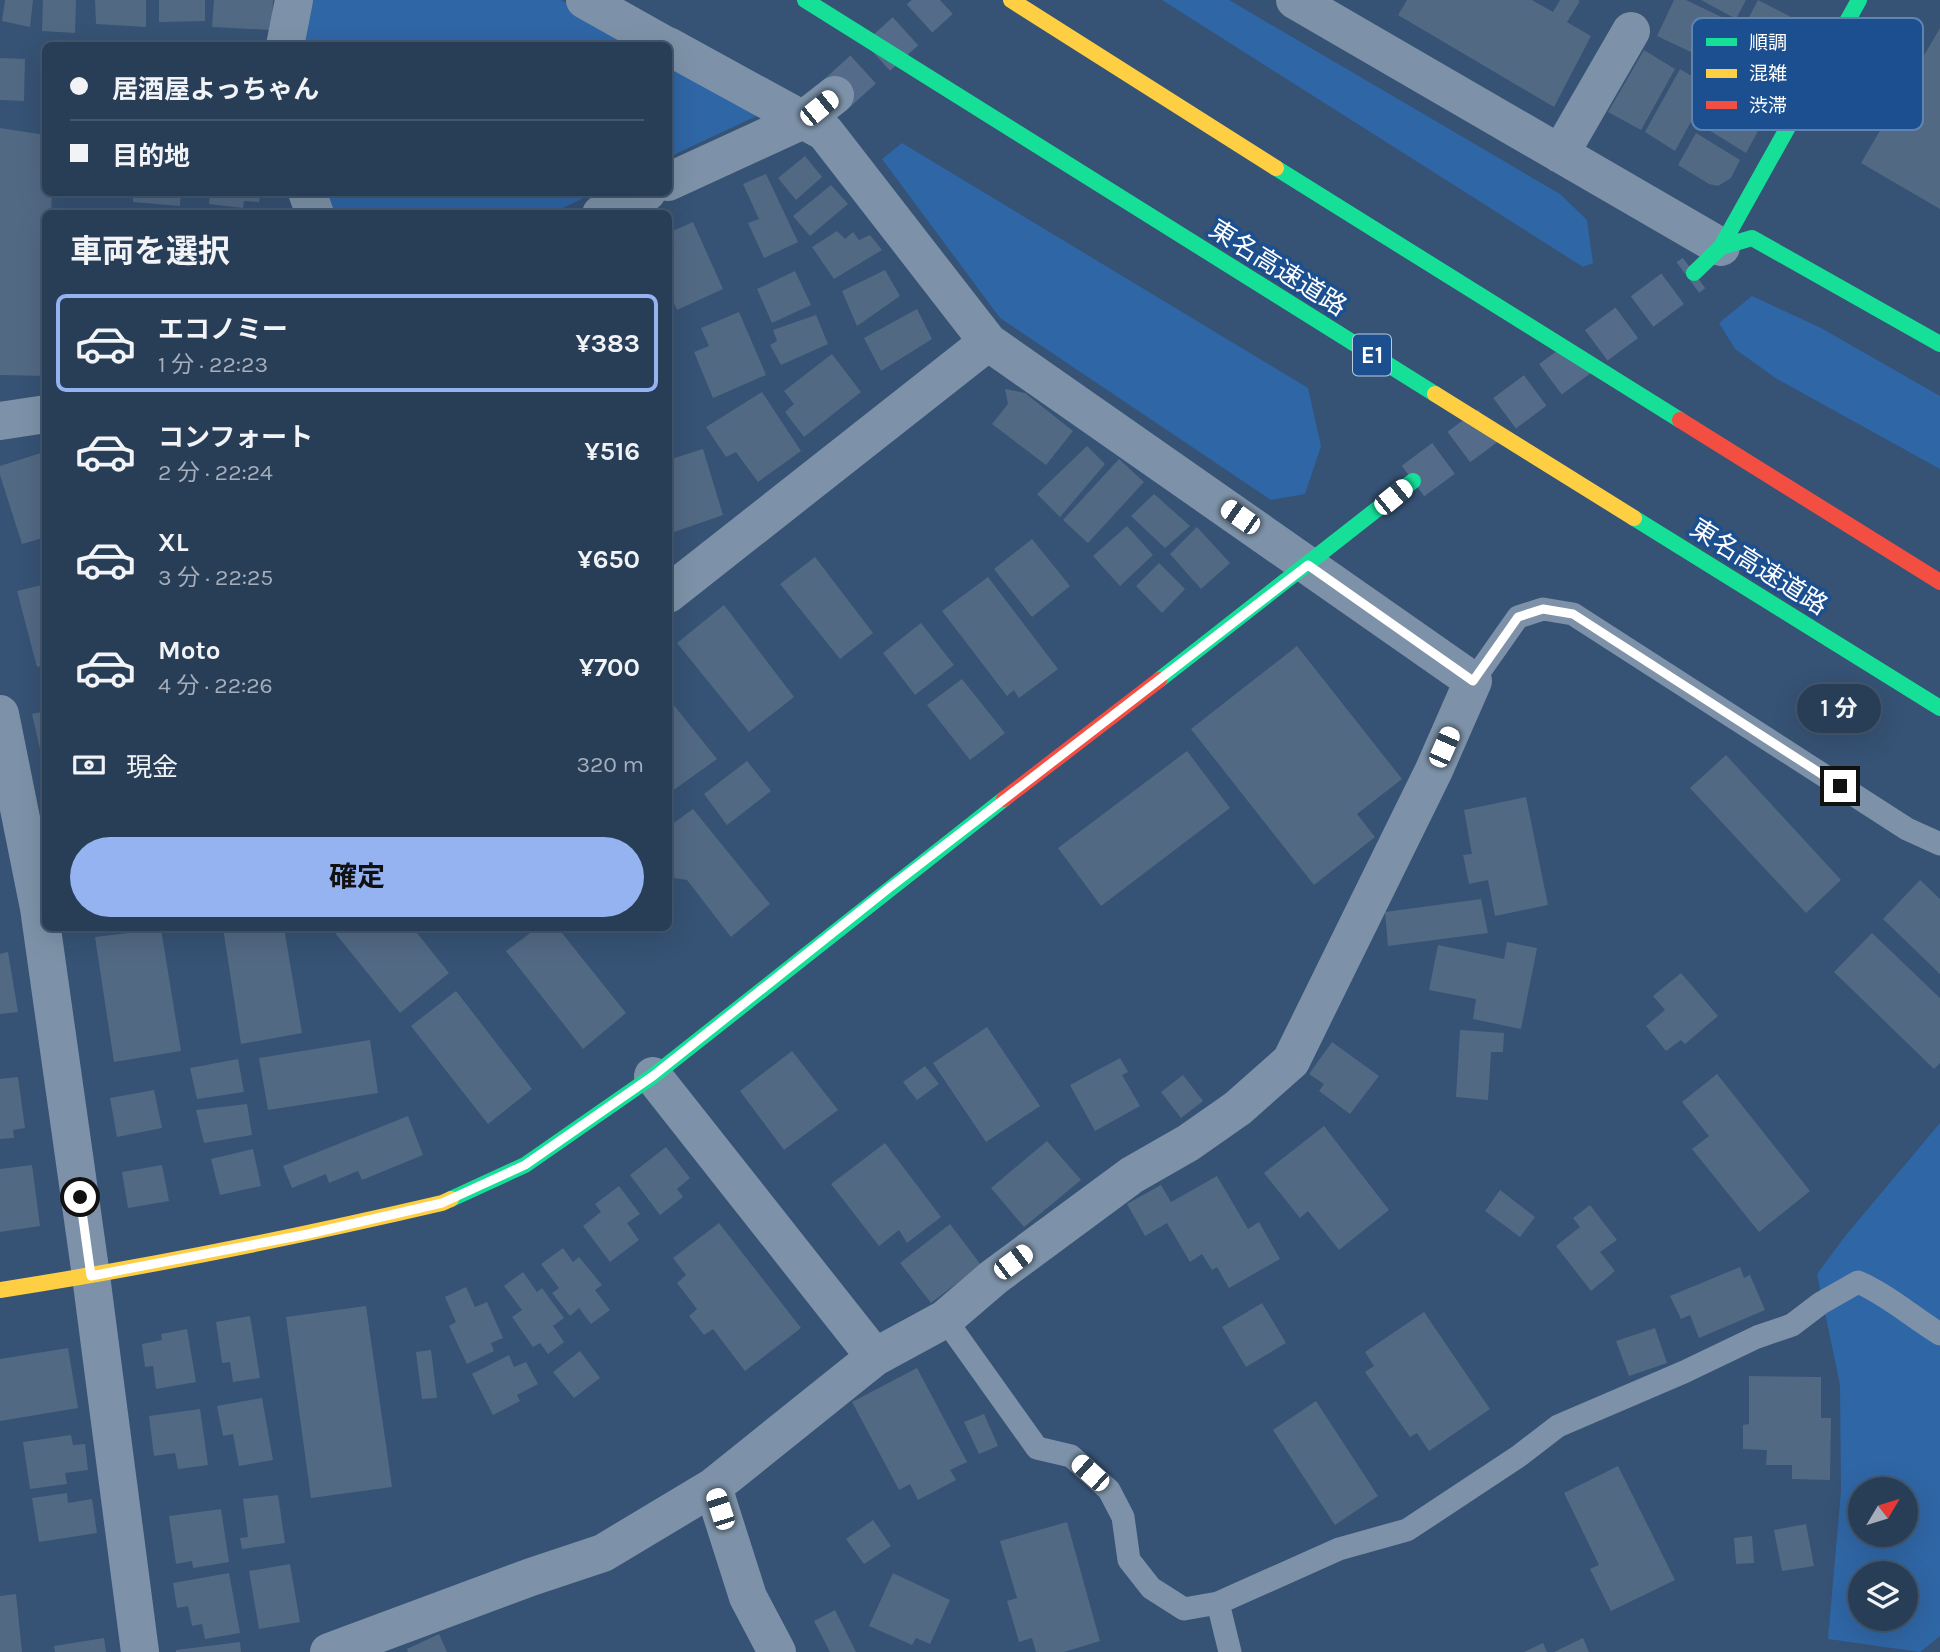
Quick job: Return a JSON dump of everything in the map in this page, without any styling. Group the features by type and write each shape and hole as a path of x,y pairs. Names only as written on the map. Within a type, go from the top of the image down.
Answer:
{"main road":[{"name":"東名高速道路","path":"805,0 1940,708"},
{"path":"1011,0 1940,582"},
{"path":"1849,18 1858,0"},
{"path":"1694,273 1721,247 1788,130"},
{"path":"1721,247 1752,237 1940,344"},
{"path":"0,1290 91,1276 308,1234 442,1203 525,1165 653,1076 889,888 1413,481"}],"street":[{"path":"286,42 295,0"},
{"path":"585,0 661,42"},
{"path":"1295,0 1721,247"},
{"path":"1560,154 1630,31"},
{"path":"329,1652 603,1553 713,1487 875,1357 945,1319 993,1277 1132,1175 1188,1143 1238,1108 1291,1061 1434,770 1473,681 988,342 825,132 672,48"},
{"path":"672,180 803,120 835,95"},
{"path":"609,210 639,196"},
{"path":"672,591 988,342"},
{"path":"0,421 42,415"},
{"path":"0,714 10,805 42,907"},
{"path":"45,931 139,1652"},
{"path":"653,1076 875,1357"},
{"path":"713,1487 748,1597 777,1652"}],"lane":[{"path":"1473,681 1518,617 1543,609 1573,614 1907,829 1940,844"},
{"path":"945,1319 1037,1448 1071,1456 1109,1490 1123,1517 1129,1560 1151,1588 1184,1609 1218,1603 1339,1549 1407,1530 1519,1456 1558,1426 1685,1372 1758,1337 1792,1325 1821,1303 1858,1282 1880,1292 1940,1334"},
{"path":"1218,1603 1230,1652"}],"shaded area":[{"path":"311,0 561,0 638,42 301,42"},
{"path":"1162,0 1229,0 1560,194 1587,220 1593,263 1583,267"},
{"path":"672,61 765,112 672,156"},
{"path":"902,143 1308,388 1321,446 1305,494 1271,500 1000,318 882,159"},
{"path":"319,196 588,196 558,210 325,210"},
{"path":"1752,296 1821,328 1940,396 1940,469 1777,379 1735,349 1719,323"},
{"path":"1940,1123 1940,1636 1920,1652 1828,1639 1841,1491 1840,1385 1817,1274 1846,1235"}],"building":[{"path":"5,0 33,0 30,27 2,21"},
{"path":"43,0 76,0 75,33 42,31"},
{"path":"95,0 146,0 146,27 96,24"},
{"path":"159,0 205,0 205,21 159,22"},
{"path":"214,0 273,0 272,30 212,27"},
{"path":"1407,0 1532,0 1553,12 1560,0 1578,0 1580,1 1567,22 1591,36 1554,107 1398,15"},
{"path":"1674,0 1686,0 1724,18 1692,18 1692,53 1657,36"},
{"path":"1701,0 1746,0 1734,18"},
{"path":"1758,0 1793,18 1748,18"},
{"path":"1940,28 1940,209 1861,163 1880,130 1923,130 1923,57"},
{"path":"1644,50 1675,69 1641,130 1608,112"},
{"path":"0,58 25,59 24,101 0,100"},
{"path":"1680,69 1692,76 1692,120 1675,151 1645,132"},
{"path":"0,128 42,134 42,196 52,196 51,210 42,210 42,376 0,375"},
{"path":"1709,130 1759,130 1746,153"},
{"path":"1696,133 1740,160 1731,178 1718,186 1709,184 1678,165"},
{"path":"805,156 822,177 796,200 778,178"},
{"path":"766,174 798,242 764,258 748,223 759,219 743,184"},
{"path":"831,185 848,204 810,236 793,216"},
{"path":"133,196 181,196 180,206 133,202"},
{"path":"210,196 260,196 259,202 244,201 243,208 209,204"},
{"path":"693,222 723,289 677,310 672,298 672,231"},
{"path":"837,231 845,239 853,232 859,240 870,235 882,250 834,279 812,247"},
{"path":"885,270 900,296 857,326 842,291"},
{"path":"795,271 811,305 772,323 757,289"},
{"path":"917,309 932,339 881,371 864,338"},
{"path":"739,312 766,375 713,398 694,352 709,346 701,328"},
{"path":"816,315 828,344 781,365 770,345 777,341 773,330"},
{"path":"832,354 861,392 804,437 785,412 794,404 784,391"},
{"path":"1005,389 1025,393 1073,431 1046,465 992,424 1008,404"},
{"path":"762,392 801,451 758,482 736,452 726,457 706,427"},
{"path":"1087,446 1105,464 1060,517 1037,494"},
{"path":"703,449 723,515 674,532 672,459"},
{"path":"41,453 42,538 22,544 0,475 0,466"},
{"path":"1119,459 1144,482 1088,543 1063,520"},
{"path":"1154,494 1190,526 1165,548 1131,516"},
{"path":"1127,526 1153,555 1120,586 1093,556"},
{"path":"1197,527 1230,563 1201,589 1170,554"},
{"path":"1032,539 1070,586 1032,617 994,569"},
{"path":"815,557 873,633 840,659 780,584"},
{"path":"1159,563 1185,589 1162,613 1136,586"},
{"path":"988,577 1058,669 1019,698 1014,690 1007,696 942,611"},
{"path":"42,585 42,665 37,667 17,591"},
{"path":"724,605 794,697 749,732 677,643"},
{"path":"921,623 954,665 915,695 883,653"},
{"path":"1297,646 1402,779 1357,814 1375,837 1314,885 1191,729"},
{"path":"962,679 1005,733 970,760 927,705"},
{"path":"672,703 717,759 672,791"},
{"path":"42,712 40,749 32,714"},
{"path":"1187,751 1230,808 1101,906 1058,848"},
{"path":"1726,755 1841,880 1806,913 1690,788"},
{"path":"747,761 771,791 727,825 704,794"},
{"path":"1526,797 1548,905 1495,916 1488,880 1469,884 1463,855 1472,854 1464,810"},
{"path":"693,809 770,904 731,937 687,880 672,878 672,824"},
{"path":"1920,880 1940,899 1940,974 1883,919"},
{"path":"1481,899 1488,933 1388,946 1385,912"},
{"path":"161,931 181,1051 114,1062 95,937"},
{"path":"223,931 285,931 302,1033 241,1044"},
{"path":"333,931 415,931 449,973 400,1013"},
{"path":"533,931 560,931 626,1013 583,1049 506,951"},
{"path":"1872,933 1940,998 1940,1063 1934,1069 1834,972"},
{"path":"1507,942 1537,948 1521,1029 1473,1019 1476,999 1429,990 1438,945 1504,959"},
{"path":"8,952 18,1012 0,1014 0,954"},
{"path":"1681,973 1718,1016 1685,1044 1681,1040 1666,1051 1646,1026 1665,1010 1653,996"},
{"path":"456,991 532,1089 488,1124 411,1026"},
{"path":"987,1027 1040,1106 986,1142 933,1063"},
{"path":"1460,1030 1504,1033 1503,1052 1491,1052 1488,1100 1456,1097"},
{"path":"370,1040 378,1093 268,1110 259,1058"},
{"path":"1332,1042 1379,1076 1350,1114 1319,1091 1324,1084 1309,1074"},
{"path":"792,1051 838,1110 784,1150 740,1091"},
{"path":"1120,1058 1128,1072 1122,1075 1140,1106 1095,1131 1070,1085"},
{"path":"238,1059 244,1092 197,1099 190,1068"},
{"path":"925,1066 939,1084 917,1100 903,1082"},
{"path":"1717,1074 1810,1191 1759,1232 1692,1149 1709,1136 1682,1102"},
{"path":"1183,1075 1203,1101 1181,1118 1161,1092"},
{"path":"18,1077 25,1128 13,1130 14,1138 0,1139 0,1079"},
{"path":"154,1090 162,1128 117,1137 110,1098"},
{"path":"247,1104 252,1135 204,1143 196,1110"},
{"path":"408,1116 423,1155 362,1180 358,1171 329,1183 326,1174 292,1188 283,1166"},
{"path":"1324,1126 1389,1210 1339,1250 1308,1211 1300,1218 1264,1173"},
{"path":"1047,1141 1081,1180 1024,1227 991,1188"},
{"path":"885,1143 941,1217 907,1243 899,1230 879,1246 831,1184"},
{"path":"666,1147 690,1178 677,1189 683,1197 660,1215 630,1175"},
{"path":"253,1149 261,1186 220,1195 211,1159"},
{"path":"32,1165 40,1226 0,1232 0,1169"},
{"path":"162,1165 169,1201 128,1208 122,1172"},
{"path":"1217,1176 1248,1229 1259,1222 1280,1259 1229,1288 1217,1267 1212,1270 1202,1254 1190,1262 1167,1223 1145,1236 1127,1204 1161,1185 1171,1202"},
{"path":"619,1186 640,1214 627,1223 639,1240 610,1262 583,1226 601,1212 595,1204"},
{"path":"1500,1190 1535,1217 1520,1237 1485,1211"},
{"path":"1590,1205 1617,1240 1600,1252 1615,1271 1591,1291 1556,1246 1580,1227 1573,1218"},
{"path":"719,1223 801,1328 745,1371 713,1329 704,1335 689,1316 697,1309 677,1283 686,1275 673,1258"},
{"path":"950,1224 981,1265 931,1303 900,1263"},
{"path":"563,1248 573,1262 579,1257 602,1285 595,1290 610,1310 591,1324 579,1308 570,1316 552,1293 559,1288 541,1264"},
{"path":"1740,1267 1744,1278 1750,1275 1765,1310 1699,1338 1690,1315 1681,1319 1670,1296"},
{"path":"523,1272 537,1292 542,1288 564,1318 553,1326 564,1342 548,1354 540,1343 533,1347 512,1317 522,1310 504,1286"},
{"path":"466,1287 475,1307 487,1302 503,1338 491,1343 494,1351 467,1364 449,1326 456,1322 445,1297"},
{"path":"1262,1303 1286,1343 1246,1367 1222,1327"},
{"path":"366,1306 392,1487 311,1498 286,1317"},
{"path":"1424,1312 1490,1409 1429,1451 1417,1433 1410,1437 1365,1372 1374,1366 1365,1352"},
{"path":"250,1316 260,1378 233,1382 230,1362 222,1363 216,1322"},
{"path":"1655,1328 1667,1363 1629,1376 1616,1341"},
{"path":"187,1329 196,1382 156,1389 153,1366 145,1367 142,1344 162,1340 161,1334"},
{"path":"68,1348 78,1408 0,1421 0,1359"},
{"path":"431,1350 437,1398 422,1399 416,1352"},
{"path":"580,1351 600,1378 574,1398 553,1372"},
{"path":"509,1355 514,1367 526,1362 538,1384 517,1395 520,1401 493,1415 472,1374"},
{"path":"917,1368 967,1462 950,1470 956,1480 918,1500 910,1484 899,1490 852,1402"},
{"path":"1749,1376 1821,1377 1821,1418 1831,1418 1830,1480 1792,1479 1792,1465 1766,1465 1767,1450 1743,1449 1743,1425 1749,1424"},
{"path":"262,1398 273,1460 239,1466 233,1434 223,1436 217,1406"},
{"path":"1316,1401 1378,1496 1335,1525 1273,1430"},
{"path":"200,1409 208,1465 178,1469 175,1453 154,1456 149,1416"},
{"path":"984,1414 998,1446 979,1454 964,1422"},
{"path":"71,1435 73,1445 85,1444 88,1470 65,1473 67,1484 30,1489 23,1442"},
{"path":"1618,1466 1675,1580 1611,1611 1590,1569 1599,1565 1564,1493"},
{"path":"67,1493 68,1503 92,1499 97,1533 39,1542 32,1498"},
{"path":"278,1495 285,1543 242,1549 240,1538 248,1537 243,1499"},
{"path":"221,1509 229,1562 193,1568 192,1561 176,1564 169,1516"},
{"path":"873,1520 891,1546 864,1564 846,1539"},
{"path":"1067,1522 1100,1641 1064,1652 1036,1652 1032,1638 1019,1642 1007,1601 1017,1598 1000,1541"},
{"path":"1806,1524 1814,1566 1782,1571 1774,1530"},
{"path":"1752,1536 1754,1563 1736,1564 1734,1538"},
{"path":"290,1564 300,1622 259,1629 249,1571"},
{"path":"229,1573 240,1633 205,1639 202,1624 192,1626 188,1606 177,1608 173,1583"},
{"path":"893,1573 950,1600 930,1644 916,1638 912,1645 869,1626"},
{"path":"16,1594 22,1652 0,1652 0,1596"},
{"path":"835,1610 856,1652 830,1652 814,1621"},
{"path":"439,1634 447,1652 408,1652 407,1649"},
{"path":"104,1638 106,1652 55,1652 54,1646"},
{"path":"1583,1638 1589,1652 1554,1652"},
{"path":"240,1642 241,1652 176,1652 176,1650"},
{"path":"1543,1643 1547,1652 1524,1652"}],"tunnel":[{"path":"835,95 940,0"},
{"path":"1413,481 1694,273"}],"traffic: fast":[{"path":"805,0 1435,394"},
{"path":"1849,18 1859,0"},
{"path":"1694,273 1721,247 1786,130"},
{"path":"1276,168 1680,420"},
{"path":"1721,247 1752,238 1940,344"},
{"path":"1159,680 1413,481"},
{"path":"1634,518 1940,708"},
{"path":"451,1199 525,1165 653,1076 1004,799"}],"traffic: slow":[{"path":"1011,0 1276,168"},
{"path":"1435,394 1634,518"},
{"path":"0,1290 222,1251 387,1216 451,1199"}],"traffic: jam":[{"path":"1680,420 1940,582"},
{"path":"1004,799 1159,680"}],"route":[{"path":"80,1197 91,1276 308,1234 442,1203 525,1165 653,1076 889,888 1308,565 1473,681 1518,617 1543,609 1573,614 1840,786"}]}
